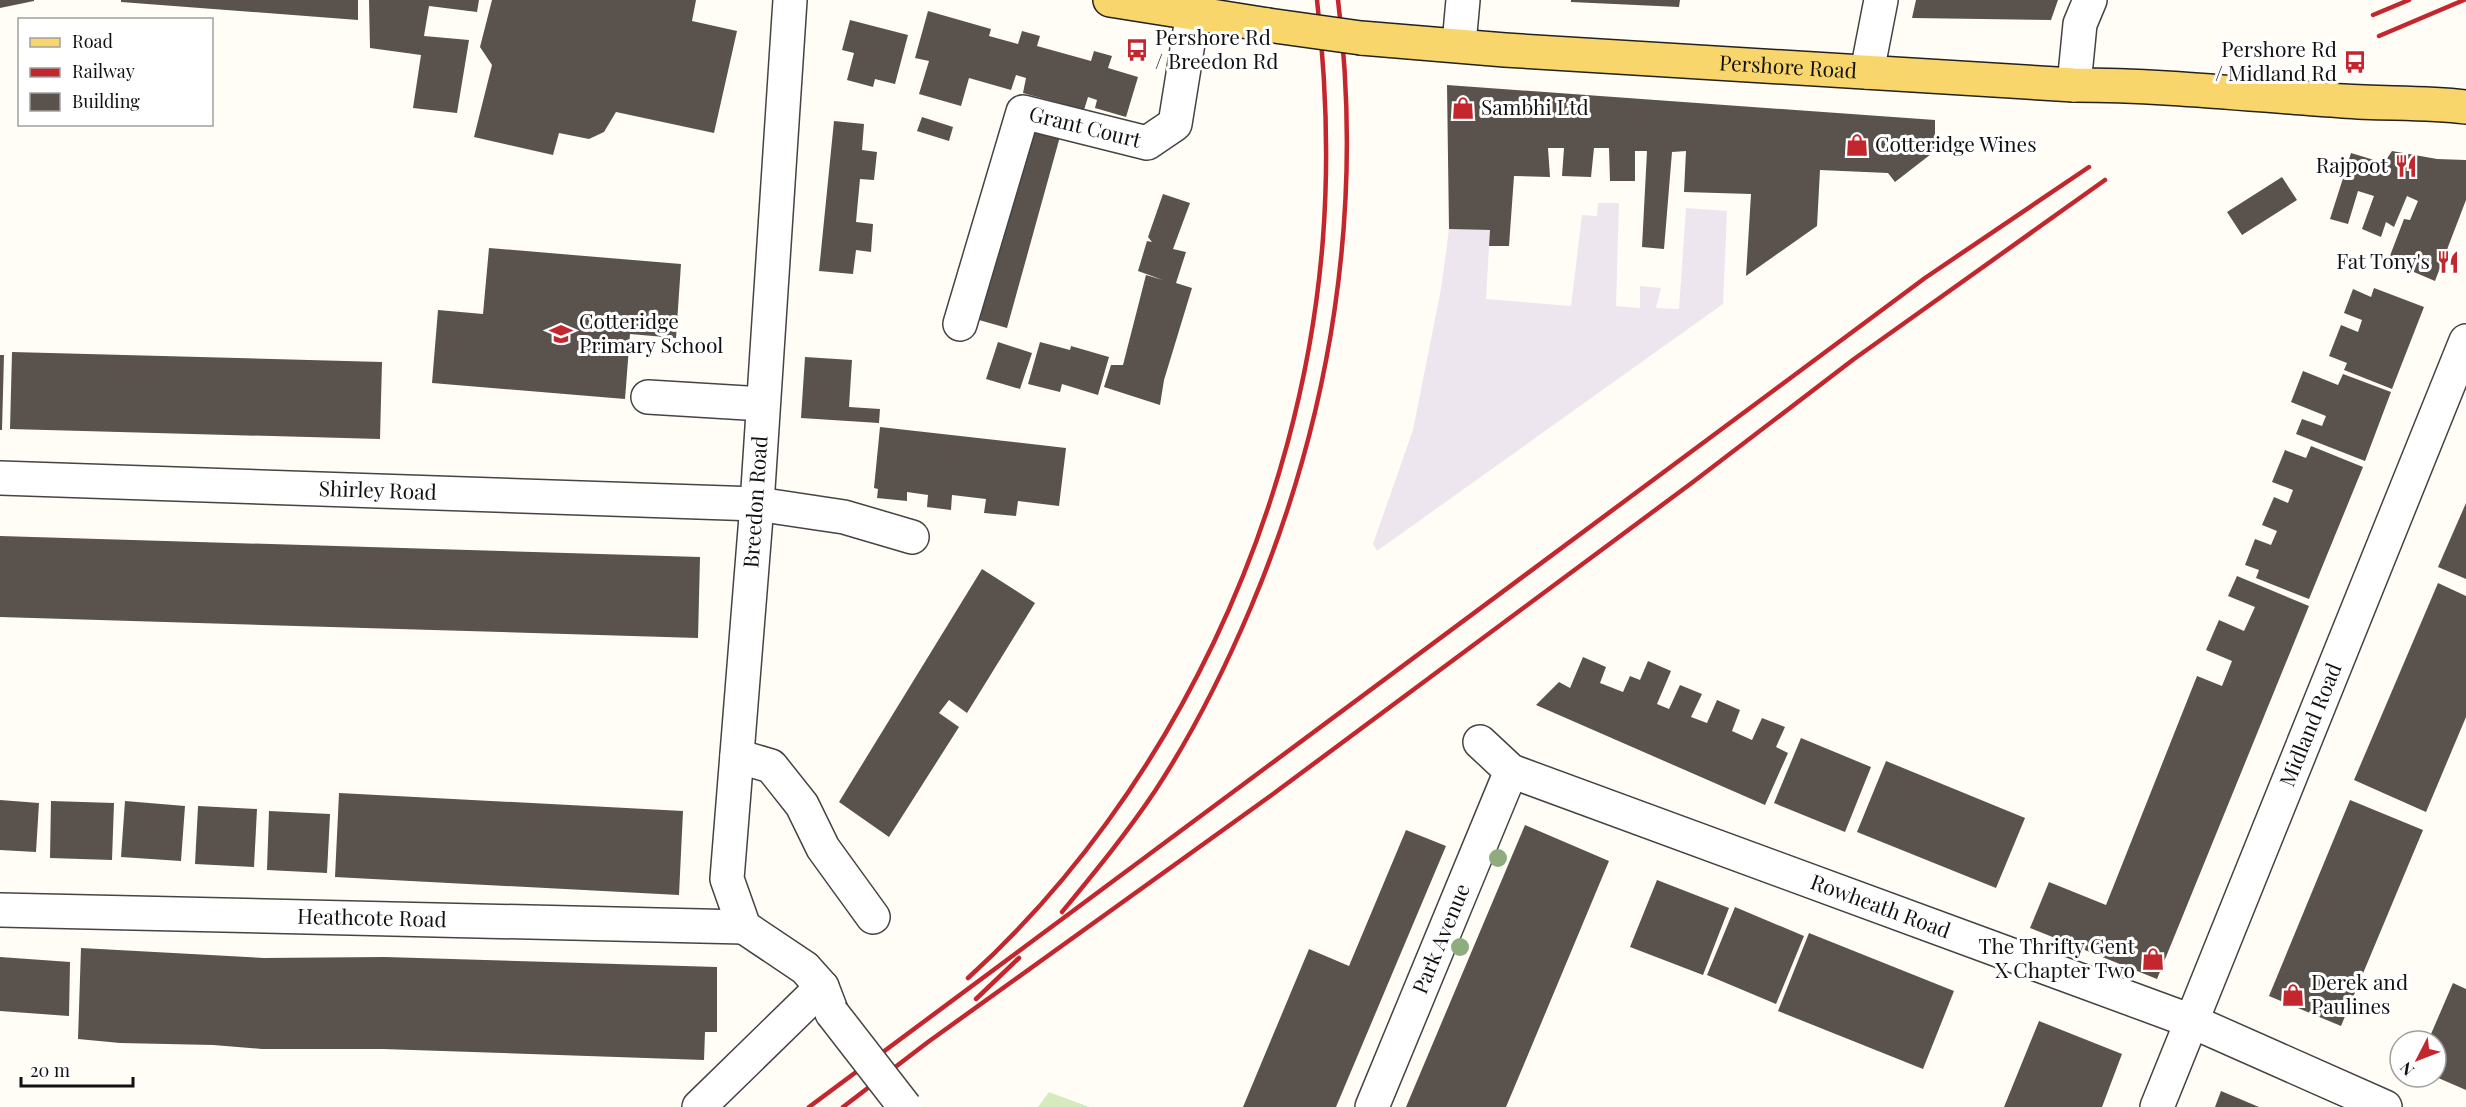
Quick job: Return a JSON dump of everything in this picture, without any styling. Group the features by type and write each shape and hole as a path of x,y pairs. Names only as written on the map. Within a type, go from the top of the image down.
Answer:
{"main road":[{"name":"Pershore Road","path":"1110,0 1361,38 1459,44 1505,50 2074,85 2127,85 2345,102 2432,103 2466,107"}],"street":[{"name":"Breedon Road","path":"744,927 727,879 757,504 790,0"},
{"path":"1459,44 1463,0"},
{"path":"1867,72 1881,0"},
{"path":"2074,85 2080,24 2090,0"},
{"name":"Grant Court","path":"960,324 1023,112 1147,143 1175,124 1193,12"},
{"name":"Midland Road","path":"2157,1107 2466,341"},
{"path":"648,397 764,404"},
{"name":"Shirley Road","path":"0,478 757,504 844,517 912,537"},
{"name":"Rowheath Road","path":"1480,742 1511,771 2191,1021 2385,1107"},
{"path":"737,756 771,766 802,805 823,848 873,916"},
{"name":"Park Avenue","path":"1372,1107 1511,771"},
{"name":"Heathcote Road","path":"0,910 744,927"},
{"path":"744,927 820,990 905,1107"},
{"path":"699,1107 820,990"}],"shaded area":[{"path":"1598,203 1619,203 1616,306 1640,308 1640,286 1661,288 1656,308 1679,309 1686,208 1727,211 1723,304 1377,551 1373,544 1413,430 1441,289 1449,229 1490,230 1486,299 1571,306 1582,215 1597,216"}],"green space":[{"path":"1049,1092 1089,1107 1038,1107"}],"building":[{"path":"0,0 34,0 34,1 0,8"},
{"path":"121,0 358,0 358,20 121,2"},
{"path":"369,0 479,0 477,12 429,6 424,36 469,40 457,113 413,108 421,55 370,48"},
{"path":"492,0 696,0 692,21 737,31 714,133 616,112 604,132 589,139 559,133 553,155 474,137 492,65 480,47"},
{"path":"1571,0 1680,0 1679,7 1571,2"},
{"path":"1916,0 2058,0 2051,20 1912,18"},
{"path":"928,11 991,29 989,36 1018,44 1022,31 1040,36 1037,46 1091,61 1094,51 1112,56 1108,68 1138,77 1126,117 1095,108 1097,100 1088,97 1084,110 1023,93 1026,78 1016,75 1011,90 969,78 961,106 919,94 929,61 915,58"},
{"path":"850,20 908,35 895,84 875,79 873,87 847,80 854,53 842,50"},
{"path":"1447,85 1935,120 1935,151 1895,182 1888,173 1820,170 1817,226 1746,276 1751,194 1684,192 1686,151 1672,152 1664,249 1642,247 1647,151 1635,151 1635,181 1610,181 1609,148 1594,148 1591,177 1562,176 1564,148 1548,148 1550,177 1514,176 1509,246 1489,246 1490,230 1449,229"},
{"path":"922,117 953,127 949,141 917,131"},
{"path":"834,121 864,124 862,150 877,152 874,180 860,179 856,222 873,224 871,252 856,250 853,274 819,271"},
{"path":"1033,125 1061,133 1007,328 979,320"},
{"path":"2392,151 2437,159 2466,160 2466,200 2435,281 2388,261 2404,219 2410,220 2418,201 2407,196 2394,227 2386,222 2381,237 2362,229 2374,196 2358,191 2348,224 2330,219 2351,153 2384,163"},
{"path":"2282,177 2297,200 2242,235 2227,212"},
{"path":"1163,194 1190,203 1173,249 1186,252 1176,283 1192,288 1164,380 1160,405 1104,387 1111,365 1123,365 1146,275 1163,280 1138,271 1147,241 1152,242 1148,237"},
{"path":"489,248 681,264 676,338 630,334 625,399 432,383 438,310 483,314"},
{"path":"2374,288 2424,307 2392,389 2344,370 2347,363 2329,356 2341,325 2358,332 2362,320 2344,313 2353,289 2371,297"},
{"path":"998,342 1032,353 1020,389 986,379"},
{"path":"1040,342 1070,350 1071,346 1109,357 1098,395 1062,384 1060,392 1028,384"},
{"path":"12,352 382,362 380,439 10,429"},
{"path":"0,355 4,355 2,430 0,430"},
{"path":"805,357 852,360 849,407 880,409 879,423 801,418"},
{"path":"2303,371 2338,385 2343,374 2391,392 2365,461 2296,434 2302,419 2322,426 2326,416 2291,402"},
{"path":"880,427 1066,448 1059,506 1018,501 1016,516 984,513 986,499 952,495 951,510 927,507 928,495 907,492 907,501 877,498 878,489 874,488"},
{"path":"2311,446 2363,467 2309,599 2256,578 2259,570 2245,565 2255,539 2271,545 2277,531 2262,525 2274,497 2288,503 2293,490 2272,482 2285,450 2306,458"},
{"path":"2466,503 2466,579 2438,567"},
{"path":"0,536 700,557 698,638 0,617"},
{"path":"982,569 1035,603 967,713 949,700 939,713 959,727 889,837 839,802"},
{"path":"2237,576 2309,606 2157,979 2030,928 2049,882 2106,905 2197,676 2222,686 2232,661 2206,650 2219,620 2244,631 2255,607 2228,596"},
{"path":"2438,583 2466,596 2466,717 2426,812 2354,780"},
{"path":"1583,657 1606,667 1600,683 1623,692 1630,676 1640,680 1648,661 1671,671 1657,704 1669,709 1680,685 1702,694 1691,717 1707,723 1717,700 1740,710 1732,731 1752,740 1762,718 1785,727 1776,747 1788,753 1765,805 1536,705 1559,682 1570,688"},
{"path":"1801,738 1871,767 1845,832 1774,803"},
{"path":"1886,761 2025,818 1996,888 1857,832"},
{"path":"339,793 683,811 679,895 335,877"},
{"path":"0,800 39,803 36,852 0,850"},
{"path":"2350,800 2423,830 2341,1026 2269,996"},
{"path":"51,801 114,803 112,860 50,858"},
{"path":"125,801 185,806 181,861 121,857"},
{"path":"198,806 257,809 254,867 195,864"},
{"path":"269,811 330,814 327,873 267,870"},
{"path":"1525,825 1609,861 1506,1107 1406,1107"},
{"path":"1406,830 1446,846 1336,1107 1243,1107 1309,949 1349,966"},
{"path":"1657,880 1729,908 1703,975 1630,947"},
{"path":"1735,907 1804,936 1776,1004 1707,975"},
{"path":"1809,933 1954,991 1923,1069 1778,1011"},
{"path":"81,948 264,958 385,957 717,967 717,1032 705,1032 704,1060 383,1049 262,1049 78,1039"},
{"path":"0,957 70,962 69,1016 0,1011"},
{"path":"2453,983 2466,989 2466,1090 2448,1082 2448,1029 2433,1029"},
{"path":"2039,1021 2122,1054 2102,1107 2004,1107"},
{"path":"2221,1091 2259,1107 2215,1107"}],"railway":[{"path":"968,978 1041,904 1107,823 1164,735 1214,642 1255,544 1287,444 1310,341 1323,238 1326,119 1317,0"},
{"path":"1062,912 1144,807 1195,724 1251,607 1279,534 1302,460 1321,385 1335,310 1343,233 1347,156 1345,78 1338,0"},
{"path":"2373,15 2409,0"},
{"path":"2379,36 2464,0"},
{"path":"809,1107 1925,278 2089,167"},
{"path":"843,1107 928,1042 1273,794 1693,482 1854,359 2105,180"},
{"path":"976,999 1019,958"}],"place":[{"name":"Pershore Rd / Breedon Rd","path":"1137,50"},
{"name":"Pershore Rd / Midland Rd","path":"2355,62"},
{"name":"Sambhi Ltd","path":"1463,108"},
{"name":"Cotteridge Wines","path":"1857,145"},
{"name":"Rajpoot","path":"2406,166"},
{"name":"Fat Tony's","path":"2448,262"},
{"name":"Cotteridge Primary School","path":"561,334"},
{"name":"The Thrifty Gent X Chapter Two","path":"2153,959"},
{"name":"Derek and Paulines","path":"2293,995"}]}
